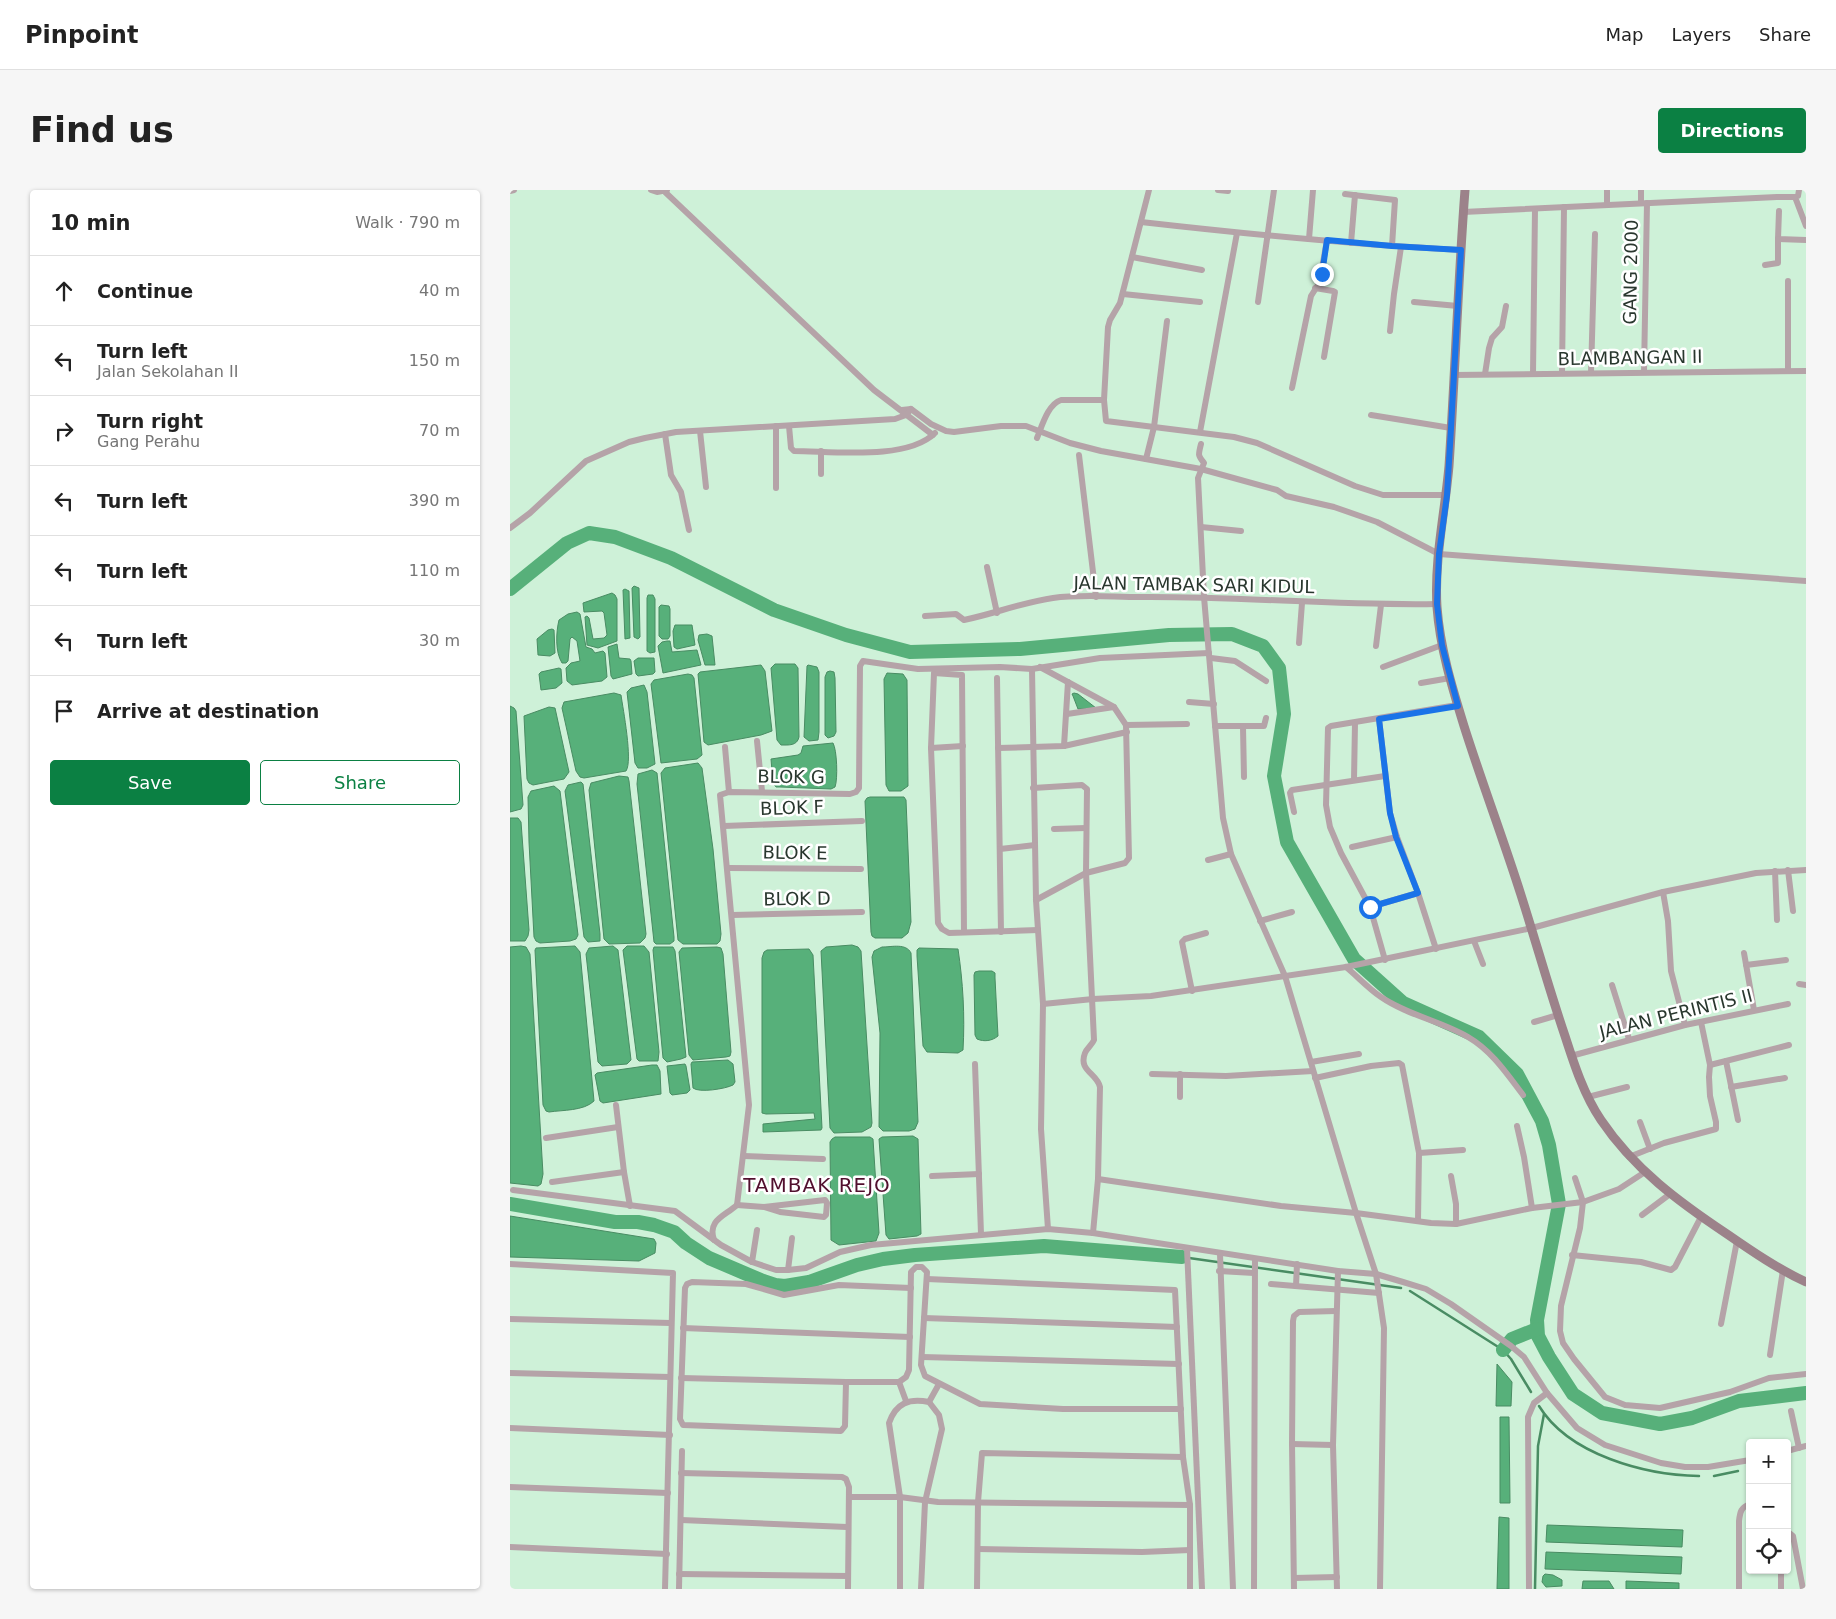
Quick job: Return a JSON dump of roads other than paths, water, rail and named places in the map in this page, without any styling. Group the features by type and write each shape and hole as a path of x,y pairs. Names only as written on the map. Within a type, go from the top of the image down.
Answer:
{"street":[{"path":"510,191 514,190"},
{"path":"651,190 666,191 874,390 933,435"},
{"path":"1149,190 1123,294 1108,327 1104,400 1106,421 1200,432 1234,437 1257,443 1376,494 1397,496 1447,495"},
{"path":"1218,190 1228,191"},
{"path":"1258,302 1274,190"},
{"path":"1309,239 1313,190"},
{"path":"1465,190 1470,212 1461,250 1458,306 1460,375 1451,428 1447,495 1439,554 1437,604 1442,645 1458,706 1532,928 1571,1056 1598,1117 1629,1157 1670,1194 1700,1217 1737,1241 1806,1282"},
{"path":"1607,190 1607,205"},
{"name":"GANG 2000","path":"1641,190 1644,203 1644,372"},
{"path":"1795,197 1798,196 1799,190"},
{"path":"1470,212 1644,203 1777,193 1795,197"},
{"path":"1345,194 1395,200 1392,246"},
{"path":"1351,243 1355,195"},
{"path":"1795,197 1806,226"},
{"path":"1562,374 1564,207"},
{"path":"1533,374 1535,209"},
{"path":"1765,265 1778,263 1779,211"},
{"path":"1141,222 1268,236 1461,250"},
{"path":"1200,432 1237,233"},
{"path":"1591,373 1594,234"},
{"path":"1778,239 1806,240"},
{"path":"1292,388 1311,296 1322,274 1327,240"},
{"path":"1390,331 1401,247"},
{"path":"1132,258 1202,270"},
{"path":"1788,281 1788,371"},
{"path":"1315,288 1335,292 1324,357"},
{"path":"1123,294 1200,302"},
{"path":"1414,302 1458,306"},
{"path":"1485,374 1492,338 1502,327 1506,306"},
{"path":"1146,459 1154,428 1167,321"},
{"name":"BLAMBANGAN II","path":"1460,375 1806,371"},
{"path":"1037,438 1055,403 1058,401 1104,400"},
{"path":"510,528 530,513 586,461 629,442 665,434 880,420 911,409 939,428 952,432 1019,425 1040,430 1070,443 1085,447 1201,469 1278,490 1286,496 1353,513 1383,525 1439,554 1806,581"},
{"path":"1371,416 1451,428"},
{"path":"776,426 776,488"},
{"path":"789,426 792,450 855,452 899,449 922,442 933,435 939,428"},
{"path":"976,430 978,438"},
{"path":"700,431 706,487"},
{"path":"665,434 671,474 681,492 689,530"},
{"path":"1201,444 1198,454 1204,463 1198,478 1204,596 1223,818 1231,854 1285,976 1376,1277 1384,1328 1380,1589"},
{"path":"821,451 821,474"},
{"path":"1079,455 1096,597"},
{"path":"1201,527 1241,530"},
{"path":"987,567 997,613"},
{"name":"JALAN TAMBAK SARI KIDUL","path":"925,616 956,614 964,620 1051,598 1204,596 1302,603 1437,604"},
{"path":"1299,643 1302,603"},
{"path":"1376,646 1381,605"},
{"path":"1383,667 1442,645"},
{"path":"1048,1228 1041,1129 1044,1004 1034,845 1032,669 1100,658 1210,652 1234,661 1266,681"},
{"name":"BLOK G","path":"724,826 721,794 762,791 850,794 859,788 862,662 918,669 1000,667 1032,669"},
{"path":"1036,900 1086,873 1128,861 1126,725 1114,707 1040,667"},
{"path":"964,932 962,675 934,673 932,748 938,923 948,933 1038,930"},
{"path":"997,678 1001,932"},
{"path":"1421,683 1450,678"},
{"path":"1064,746 1068,682"},
{"path":"1190,702 1214,704"},
{"path":"1383,960 1370,907 1330,827 1326,805 1329,726 1458,706"},
{"path":"1067,714 1114,707"},
{"path":"1215,726 1264,726 1266,718"},
{"path":"1379,719 1390,813 1396,837 1418,893 1436,949"},
{"path":"1354,780 1355,723"},
{"path":"1126,725 1187,724"},
{"path":"1243,727 1244,777"},
{"path":"998,748 1064,746 1127,732"},
{"path":"757,741 762,791"},
{"path":"932,748 963,746"},
{"path":"725,747 729,792"},
{"path":"1294,812 1290,793 1292,790 1385,776"},
{"path":"1033,788 1082,785 1087,788 1086,873 1094,1040 1085,1054 1083,1063 1089,1074 1097,1079 1100,1087 1098,1179 1093,1233"},
{"name":"BLOK F","path":"724,826 862,821"},
{"path":"714,1240 712,1226 737,1204 749,1105 724,826"},
{"path":"1054,829 1086,828"},
{"path":"1352,846 1396,837"},
{"path":"1000,849 1034,845"},
{"path":"1208,860 1231,854"},
{"name":"BLOK E","path":"728,868 861,869"},
{"path":"1775,870 1777,920"},
{"path":"1788,870 1793,912"},
{"path":"1044,1004 1151,996 1350,967 1532,928 1663,892 1756,872 1806,870"},
{"path":"1663,892 1668,921 1671,971 1685,1025"},
{"path":"1370,907 1418,893"},
{"name":"BLOK D","path":"732,915 862,912"},
{"path":"1260,921 1292,912"},
{"path":"1192,991 1182,942 1184,939 1206,933"},
{"path":"1474,941 1482,964"},
{"path":"1744,953 1754,1010"},
{"path":"1746,965 1786,960"},
{"path":"1350,967 1381,998 1424,1019 1468,1037 1481,1046 1493,1057 1523,1095"},
{"path":"1612,985 1629,1039"},
{"name":"JALAN PERINTIS II","path":"1571,1056 1685,1025 1788,1004"},
{"path":"1534,1022 1558,1015"},
{"path":"1629,1157 1664,1143 1716,1129 1710,1096 1710,1065 1700,1022"},
{"path":"1710,1065 1789,1045"},
{"path":"1311,1062 1359,1054"},
{"path":"1726,1061 1738,1120"},
{"path":"974,1064 981,1234"},
{"path":"1152,1074 1226,1076 1314,1074 1401,1064 1419,1153 1418,1221"},
{"path":"1180,1074 1180,1098"},
{"path":"1731,1087 1785,1078"},
{"path":"1588,1097 1627,1087"},
{"path":"616,1105 630,1206"},
{"path":"1640,1122 1650,1149"},
{"path":"1517,1126 1532,1208"},
{"path":"546,1138 618,1127"},
{"path":"1419,1153 1463,1150"},
{"path":"744,1156 823,1159"},
{"path":"552,1182 624,1172"},
{"path":"1098,1179 1281,1206 1431,1223 1456,1224 1532,1208 1580,1203 1619,1190 1645,1172"},
{"path":"932,1176 979,1174"},
{"path":"1451,1176 1456,1204 1456,1224"},
{"path":"1575,1178 1580,1203 1580,1228 1561,1306 1560,1331 1563,1343 1574,1360 1605,1397 1625,1405 1660,1408 1730,1392 1769,1378 1806,1374"},
{"path":"513,1190 675,1212 714,1240 752,1262 776,1270 806,1268 840,1252 864,1247 1048,1228 1093,1233 1219,1262 1254,1267 1297,1264 1337,1281 1378,1291"},
{"path":"1642,1216 1670,1194"},
{"path":"737,1204 764,1207 780,1212 824,1217 826,1215 827,1203 825,1200 764,1207"},
{"path":"1572,1255 1641,1262 1671,1270 1675,1267 1700,1217"},
{"path":"752,1262 757,1230"},
{"path":"788,1270 792,1238"},
{"path":"1721,1324 1737,1241"},
{"path":"1188,1254 1202,1589"},
{"path":"1219,1262 1254,1267"},
{"path":"1219,1262 1233,1589"},
{"path":"510,1264 673,1273 665,1589"},
{"path":"1296,1279 1297,1264"},
{"path":"681,1378 899,1382 906,1377 909,1370 911,1272 916,1267 925,1268 927,1272 922,1357 922,1371 925,1376 980,1404 1063,1409 1181,1409"},
{"path":"1254,1267 1254,1589"},
{"path":"1770,1355 1783,1270"},
{"path":"1271,1284 1296,1279 1337,1281 1376,1277 1426,1289 1512,1346 1524,1357 1544,1395 1577,1428 1590,1437 1620,1451 1661,1463 1685,1467 1708,1467 1746,1461"},
{"path":"927,1279 1175,1290 1183,1457 1190,1505 1190,1589"},
{"path":"1337,1281 1333,1445 1337,1589"},
{"path":"846,1382 845,1426 841,1431 684,1425 680,1419 685,1288 687,1284 692,1282 746,1284 784,1295 839,1285 910,1288"},
{"path":"1294,1589 1292,1444 1294,1316 1300,1312 1336,1311"},
{"path":"924,1318 1177,1327"},
{"path":"510,1320 671,1324"},
{"path":"683,1328 910,1337"},
{"path":"922,1357 1179,1364"},
{"path":"510,1373 670,1377"},
{"path":"899,1382 906,1401"},
{"path":"929,1402 940,1384"},
{"path":"1529,1589 1528,1417 1534,1403 1544,1395"},
{"path":"900,1589 900,1497 889,1422 892,1413 906,1401 916,1400 929,1402 939,1415 942,1428 925,1502 921,1589"},
{"path":"1791,1411 1803,1447"},
{"path":"510,1428 670,1435"},
{"path":"1292,1444 1333,1445"},
{"path":"679,1589 682,1451"},
{"path":"978,1589 978,1502 982,1452 1183,1457"},
{"path":"681,1473 842,1477 846,1479 848,1487 848,1589"},
{"path":"510,1487 668,1493"},
{"path":"848,1497 900,1497 925,1502 1190,1505"},
{"path":"1739,1589 1739,1521 1740,1512 1743,1506 1746,1505"},
{"path":"681,1520 847,1527"},
{"path":"1791,1534 1793,1536 1803,1589"},
{"path":"510,1547 667,1554"},
{"path":"978,1549 1142,1552 1190,1550"},
{"path":"679,1574 848,1576"},
{"path":"1781,1589 1782,1574"},
{"path":"1294,1578 1337,1577"}],"waterway":[{"path":"510,589 567,543 589,533 615,537 671,558 774,610 846,635 910,652 1020,649 1169,635 1232,634 1263,646 1279,668 1284,714 1274,776 1287,842 1354,959 1403,1003 1479,1037 1517,1074 1542,1121 1549,1145 1559,1204 1537,1320 1538,1336 1573,1394 1602,1413 1660,1424 1692,1418 1739,1401 1806,1393"},
{"path":"510,1204 615,1222 638,1222 654,1225 674,1232 686,1243 709,1258 763,1281 785,1286 809,1282 857,1265 915,1255 1044,1246 1182,1257"},
{"path":"1182,1257 1401,1288"},
{"path":"1410,1291 1503,1350 1511,1359 1531,1392"},
{"path":"1503,1350 1512,1339 1537,1329"},
{"path":"1539,1406 1552,1423 1569,1437 1610,1459 1655,1472 1699,1476"},
{"path":"1535,1589 1538,1446 1544,1414"},
{"path":"1714,1476 1738,1471"}],"district":[{"name":"TAMBAK REJO","path":"817,1185"}]}
